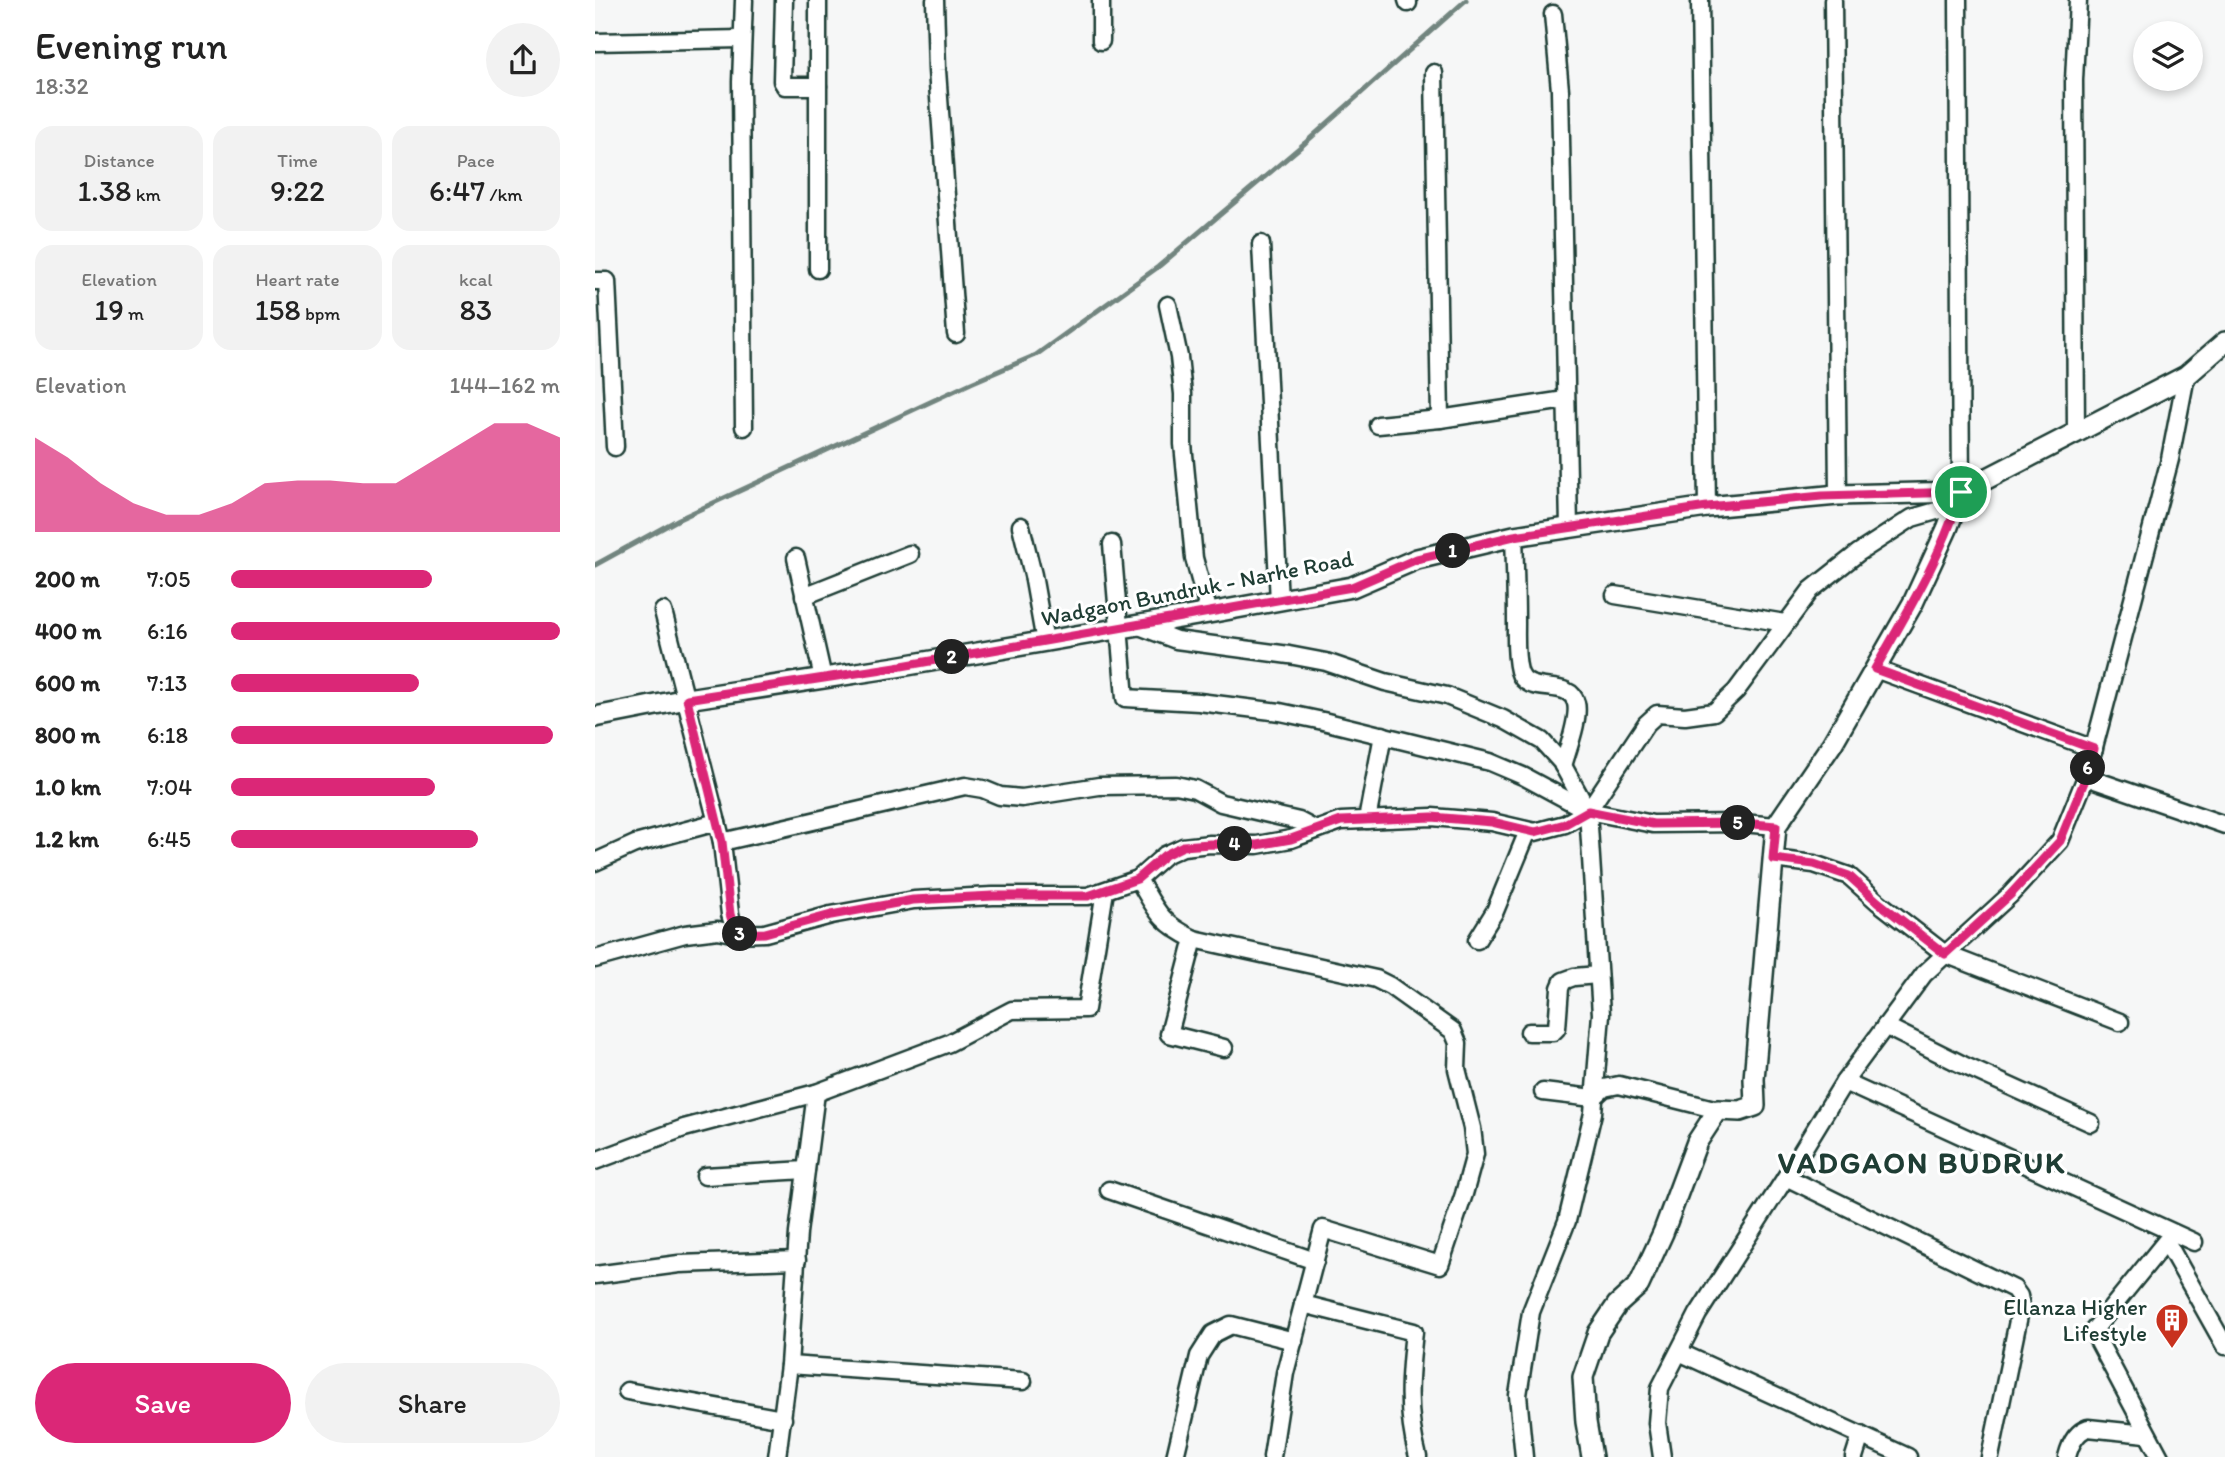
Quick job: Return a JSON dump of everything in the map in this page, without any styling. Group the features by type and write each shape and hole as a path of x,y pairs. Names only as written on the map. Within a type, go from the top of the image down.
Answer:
{"street":[{"path":"744,0 744,427"},
{"path":"784,0 782,81 785,86 818,86"},
{"path":"818,0 818,269"},
{"path":"935,0 937,70 956,334"},
{"path":"1101,0 1101,41"},
{"path":"1700,0 1707,507"},
{"path":"1833,0 1838,495"},
{"path":"1543,1092 1593,1098 1604,1088 1619,1084 1718,1110 1740,1111 1755,1106 1754,1079 1776,826 1832,744 1913,603 1959,498 1958,0"},
{"path":"2076,435 2074,80 2078,0"},
{"path":"1553,14 1560,90 1569,528"},
{"path":"595,42 742,39"},
{"path":"1434,73 1440,419"},
{"path":"1261,244 1279,601"},
{"path":"595,281 607,281 615,447"},
{"path":"1168,305 1179,357 1183,394 1183,444 1194,558 1209,613"},
{"name":"Wadgaon Bundruk - Narhe Road","path":"595,717 687,699 1045,642 1352,587 1417,559 1514,536 1707,507 1838,495 1959,498 2186,376 2225,342"},
{"path":"1662,1457 1657,1423 1660,1388 1698,1314 1844,1082 1924,974 2010,895 2060,841 2086,777 2094,749 2170,459 2186,376"},
{"path":"1378,425 1440,419 1565,400"},
{"path":"595,959 685,934 718,930 736,934 765,933 831,915 913,900 993,896 1088,896 1137,879 1165,855 1183,846 1257,845 1291,839 1341,821 1432,817 1492,822 1535,832 1565,824 1588,811 1646,724 1657,714 1685,716 1714,712 1736,691 1811,590 1858,553 1912,518 1959,498"},
{"path":"1021,526 1045,642"},
{"path":"1514,536 1519,674 1533,686 1560,689 1572,695 1576,703 1575,720 1563,766"},
{"path":"1112,544 1125,698 1199,702 1280,712 1383,736 1490,762 1523,776 1588,811 1653,824 1742,823 1776,826"},
{"path":"804,596 911,554"},
{"path":"796,558 823,678"},
{"path":"1615,595 1785,623"},
{"path":"663,611 722,842 730,914 736,934"},
{"path":"1139,625 1176,640 1326,662 1385,682 1447,696 1503,719 1542,741 1563,766 1588,811 1601,1014 1593,1113 1567,1221 1531,1312 1518,1395 1524,1457"},
{"path":"1875,669 2094,749"},
{"path":"1367,820 1383,736"},
{"path":"2086,777 2225,825"},
{"path":"722,842 965,786 1000,796 1022,798 1099,786 1176,785 1195,789 1221,803 1299,821 1316,830"},
{"path":"595,862 635,844 717,822"},
{"path":"1477,940 1495,911 1528,831"},
{"path":"1773,859 1814,864 1849,876 1945,954 2120,1022"},
{"path":"1137,879 1162,919 1172,929 1194,939 1376,979 1453,1031 1458,1043 1457,1069 1472,1128 1475,1154 1440,1265 1324,1229 1285,1373 1272,1457"},
{"path":"595,1161 684,1128 816,1093 949,1043 1012,1010 1086,1009 1105,891"},
{"path":"1194,939 1169,1034 1224,1048"},
{"path":"1528,1032 1553,1032 1557,1027 1563,981 1598,975"},
{"path":"1885,1026 2091,1123"},
{"path":"1844,1082 2194,1242"},
{"path":"777,1457 789,1365 797,1233 816,1093"},
{"path":"1591,1457 1583,1377 1598,1333 1617,1305 1639,1285 1663,1233 1697,1142 1718,1110"},
{"path":"705,1176 806,1170"},
{"path":"1786,1177 2014,1289 2021,1306 1990,1457"},
{"path":"1109,1190 1315,1261"},
{"path":"2159,1457 2092,1331 2166,1241 2225,1346"},
{"path":"595,1275 678,1264 797,1260"},
{"path":"1303,1304 1414,1332 1408,1387 1417,1457"},
{"path":"1175,1457 1199,1356 1213,1334 1231,1325 1294,1341"},
{"path":"1679,1352 1908,1457"},
{"path":"789,1365 1023,1381"},
{"path":"627,1391 783,1419"},
{"path":"2067,1457 2074,1439 2080,1431 2088,1428 2146,1434"},
{"path":"1854,1457 1861,1435"}],"waterway":[{"path":"595,565 679,519 1036,355 1158,267 1305,143 1466,0"}],"place":[{"name":"Ellanza Higher Lifestyle","path":"2172,1350"}],"district":[{"name":"VADGAON BUDRUK","path":"1922,1163"}],"route":[{"path":"1961,492 1948,529 1913,603 1875,669 2094,749 2086,777 2060,841 2010,895 1945,954 1849,876 1814,864 1773,859 1776,826 1742,823 1653,824 1588,811 1565,824 1535,832 1492,822 1432,817 1341,821 1291,839 1257,845 1183,846 1165,855 1137,879 1088,896 993,896 913,900 831,915 765,933 736,934 730,914 722,842 687,699 896,667 1352,587 1417,559 1514,536 1707,507 1822,496 1961,492"}]}
